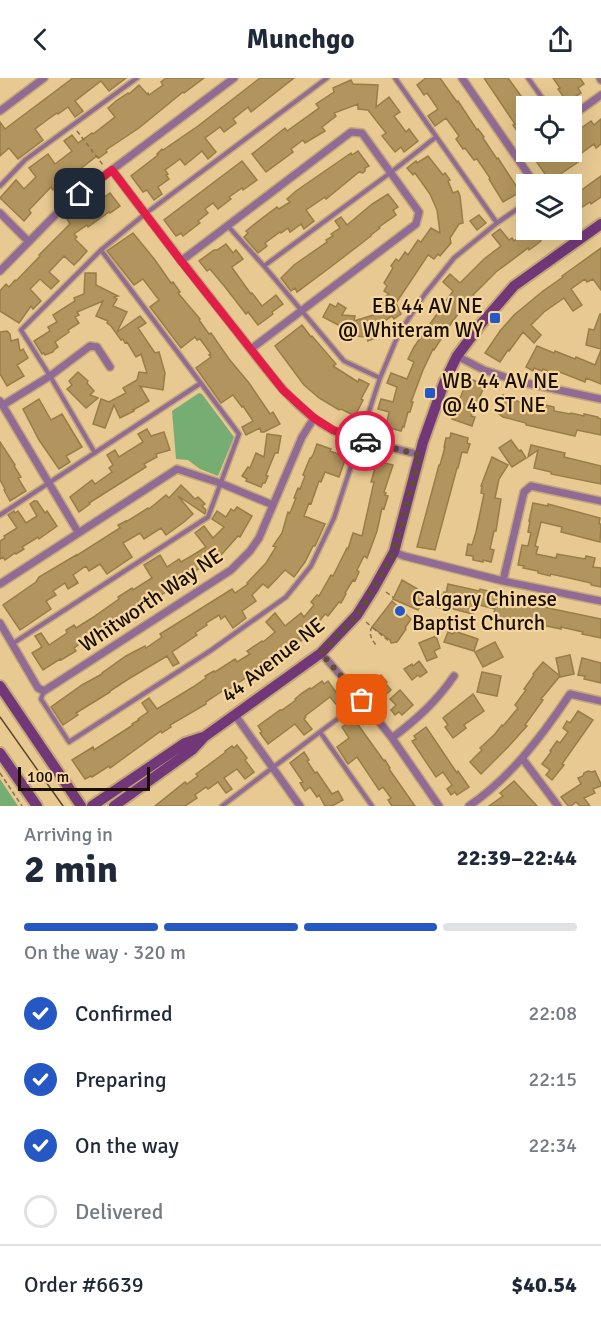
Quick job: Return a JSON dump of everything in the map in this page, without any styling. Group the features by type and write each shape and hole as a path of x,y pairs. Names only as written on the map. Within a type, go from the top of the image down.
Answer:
{"street":[{"path":"0,111 44,78"},
{"path":"0,271 63,206 234,78"},
{"path":"462,78 528,174"},
{"path":"582,109 601,95"},
{"path":"181,261 351,132 362,133 419,212 416,224 251,349"},
{"path":"112,170 283,390 314,418 333,430 420,455"},
{"path":"0,213 28,241"},
{"name":"44 Avenue NE","path":"116,805 192,750 204,737 321,653 357,615 394,552 420,455 444,383 457,356 514,286 601,224"},
{"path":"78,532 1,403 50,376 90,346 97,347 110,367"},
{"path":"457,356 483,370 517,381 601,399"},
{"name":"Whitworth Way NE","path":"44,691 231,570 250,551 259,538 302,437 314,418"},
{"path":"0,584 177,469 220,483 273,505"},
{"path":"503,580 524,492 531,486 601,501"},
{"path":"394,552 503,580 601,601"},
{"path":"0,623 38,688 44,691"},
{"path":"321,653 392,738 439,806"},
{"path":"392,738 441,695 454,676"},
{"path":"0,686 81,806"},
{"path":"469,806 481,798 522,758 549,726 570,694 601,701"},
{"path":"235,715 300,806"},
{"name":"44 Avenue NE","path":"92,806 185,742 204,737"},
{"path":"0,753 37,806"},
{"path":"522,758 558,806"}],"lane":[{"path":"0,186 25,160 137,78"},
{"path":"95,453 21,330 101,250 145,214 327,78"},
{"path":"395,78 497,223"},
{"path":"528,78 541,96"},
{"path":"264,266 436,137"},
{"path":"44,691 41,699 69,742 210,651 286,597 311,566 334,518 380,378 399,333 425,294 454,258 516,210"},
{"path":"227,225 344,361 380,378"},
{"path":"12,644 208,517 239,434 101,250"},
{"path":"0,515 201,383"},
{"path":"222,806 362,700"},
{"path":"320,732 372,806"}],"path":[{"path":"72,126 104,166 112,170"},
{"path":"386,592 394,598"},
{"path":"366,622 390,642"},
{"path":"372,627 371,637 376,645"},
{"path":"0,773 22,806"}],"green space":[{"path":"199,393 234,437 218,476 200,469 188,460 176,459 172,411"},
{"path":"0,779 18,806 0,806"}],"building":[{"path":"73,78 126,78 109,91 101,81 75,101 83,111 75,117 68,107 35,129 43,140 18,159 9,148 0,156 0,122 5,129"},
{"path":"166,78 204,78 139,128 106,150 107,152 99,158 97,156 53,190 51,187 29,210 31,213 24,221 0,198 16,180 24,189 36,177 29,168 48,154 55,164 72,151 64,141 72,135 78,143 115,117 108,108 116,101 139,85 149,95 163,85 161,82"},
{"path":"260,78 294,78 251,112 248,107 233,119 236,123 224,132 220,127 205,138 216,152 208,159 202,151 185,165 180,159 165,170 169,179 158,187 162,194 154,200 147,190 143,192 131,176 158,155 162,149 198,126"},
{"path":"426,78 440,78 498,158 516,186 516,194 503,202 477,159 474,160 456,139 459,136 446,118 435,126 428,116 438,109 427,93 424,95 417,85"},
{"path":"484,78 508,78 521,96 516,96 516,130 513,125 515,124"},
{"path":"553,78 580,78 584,84 578,88 581,93 576,96 563,96 558,89 560,88"},
{"path":"351,80 353,84 378,85 376,107 389,97 400,112 394,116 406,132 409,129 418,141 404,152 401,147 395,152 382,136 386,133 368,110 358,109 358,104 334,113 336,116 322,127 325,131 305,143 303,140 291,149 293,152 266,172 252,154 285,128 287,131 319,108 316,104 334,92 333,88"},
{"path":"601,119 601,144 596,148 594,144 582,153 582,128 591,121 594,125"},
{"path":"358,151 369,166 365,168 365,171 359,172 326,199 325,197 306,210 314,221 304,229 301,224 290,232 288,228 280,232 265,243 267,246 258,253 244,237 248,233 246,231 277,207 279,209 290,202 287,199 296,191 351,153 352,155"},
{"path":"428,156 450,180 448,181 453,193 458,191 463,223 459,224 450,238 451,243 440,256 438,254 434,259 428,255 396,303 401,314 394,319 392,316 378,325 381,333 374,335 375,338 368,341 367,337 344,335 344,328 323,317 330,304 336,307 338,303 346,308 342,315 355,316 354,321 380,313 374,304 389,294 384,291 387,286 384,283 396,259 399,261 405,252 408,255 418,240 421,242 431,228 440,233 437,210 430,194 415,173 413,175 407,168"},
{"path":"242,161 257,180 229,197 231,199 218,209 213,203 205,209 208,213 198,221 200,223 183,236 181,233 176,236 164,220"},
{"path":"537,162 578,162 560,174 545,174"},
{"path":"601,176 601,197 582,207 582,190"},
{"path":"110,193 120,206 74,234 77,237 75,239 87,251 74,265 64,256 49,272 59,281 51,289 40,279 30,289 41,301 33,309 31,306 19,323 0,311 0,291 6,284 9,287 40,256 70,224 67,219 75,213 78,216"},
{"path":"388,194 398,207 393,210 396,215 297,292 295,288 291,291 281,278 294,265 333,236 331,234 340,228 335,221 341,217 347,225"},
{"path":"479,215 486,223 477,230 470,221"},
{"path":"500,229 509,240 512,238 514,241 541,241 496,272 473,295 475,297 465,305 433,349 411,402 413,402 404,427 401,431 386,427 389,412 378,409 381,399 393,402 397,387 387,383 391,373 407,379 414,362 408,359 414,347 453,291 443,282 450,274 460,283 501,246 492,235"},
{"path":"133,233 171,283 173,282 180,292 178,293 200,319 209,334 211,333 270,414 273,412 280,424 264,432 261,432 260,428 246,435 242,427 253,421 243,406 233,395 221,403 196,368 211,357 200,339 197,340 195,337 181,348 150,307 159,300 143,279 134,285 107,251"},
{"path":"226,244 233,253 236,250 243,259 232,267 262,306 276,295 283,304 258,325 248,312 246,314 210,269 207,271 199,261"},
{"path":"601,248 601,290 593,279 587,282 585,279 571,289 582,305 573,311 564,298 544,312 531,325 541,335 534,343 523,332 500,362 485,353 514,315"},
{"path":"85,273 96,273 96,285 118,296 114,297 117,299 113,306 127,312 117,332 140,316 146,323 138,328 155,353 159,352 165,373 163,390 140,386 149,401 120,418 114,405 105,428 93,424 101,399 109,402 126,393 123,388 137,380 139,372 147,373 141,354 136,357 127,342 121,340 107,323 108,321 96,316 103,301 77,312 79,315 75,317 79,323 55,342 58,347 53,352 42,354 34,341 50,331 48,327 57,322 53,315 75,301 74,298 84,294"},
{"path":"600,314 601,349 586,345 589,329 594,330"},
{"path":"302,325 336,364 333,366 358,382 359,379 369,384 355,416 319,398 304,385 275,346"},
{"path":"7,331 11,341 18,339 20,351 23,349 28,358 17,365 24,376 7,386 0,374 0,332"},
{"path":"537,346 595,365 601,350 601,384 586,378 585,382 557,371 556,375 543,369 542,371 534,368 533,371 526,367"},
{"path":"78,372 88,381 87,383 94,391 90,395 98,398 86,408 67,389 72,385 69,381"},
{"path":"468,378 485,385 471,416 475,417 472,426 452,419"},
{"path":"503,395 522,403 523,400 554,407 554,411 598,417 601,419 601,435 577,430 575,436 526,425 526,423 503,417 496,412"},
{"path":"39,399 51,420 62,414 82,447 66,456 70,462 59,469 39,440 23,409"},
{"path":"147,429 151,436 164,432 170,450 156,454 157,457 144,464 146,467 89,503 79,512 70,497 92,480 95,484 112,472 109,468 113,465 107,455 115,450 119,457 143,442 138,434"},
{"path":"451,433 468,438 467,443 470,444 467,453 462,452 435,550 417,547 446,438 450,438"},
{"path":"267,434 281,436 278,453 275,453 266,475 268,476 261,487 246,481 247,479 242,476 248,467 250,468 256,453 264,457"},
{"path":"511,440 526,458 512,467 499,448"},
{"path":"0,442 15,465 21,477 18,478 26,491 10,501 0,480"},
{"path":"317,444 346,457 339,477 325,472 321,482 319,481 311,504 309,503 304,516 325,524 315,546 294,577 285,570 268,588 263,584 252,595 256,601 242,611 246,618 233,628 225,616 221,619 219,615 195,633 197,635 172,652 179,663 173,666 167,656 76,713 78,715 63,725 51,707 126,656 145,646 146,648 162,637 160,634 232,589 235,593 248,584 276,547 273,546 282,533 288,512 290,513"},
{"path":"531,445 565,453 564,457 601,466 601,484 551,474 551,472 534,468 538,450 528,457"},
{"path":"492,457 508,465 499,479 495,498 501,499 496,531 494,531 490,549 494,550 491,562 483,560 483,562 473,560 473,556 466,555 468,544 472,545 476,532 484,494 481,493 481,486"},
{"path":"377,461 393,465 384,492 388,496 384,509 382,508 377,531 367,558 364,556 357,570 359,572 355,581 353,580 341,603 339,602 328,616 325,614 314,628 315,630 301,641 298,638 287,647 289,649 282,655 260,669 258,666 246,675 247,677 170,725 171,727 162,733 161,731 110,768 109,766 85,779 72,760 93,747 94,750 133,725 148,712 142,703 149,698 157,709 193,687 206,678 205,676 235,659 237,662 250,654 247,651 275,632 266,622 275,613 285,626 301,613 304,617 314,605 311,602 317,595 319,596 331,575 333,576 348,549 353,533 362,536"},
{"path":"181,485 195,499 198,497 205,504 202,506 206,510 205,514 178,496 193,514 184,522 166,535 161,528 144,539 140,533 123,543 132,557 107,574 100,564 89,571 86,566 73,575 78,583 68,589 65,583 53,591 56,595 46,601 51,609 20,630 3,605 36,582 39,577 120,528 118,525 149,509 166,495 169,498"},
{"path":"37,501 45,513 47,511 57,526 39,539 38,537 22,547 24,549 16,554 5,560 3,557 0,559 0,541 17,528 8,515 18,511 26,523 37,516 30,504"},
{"path":"533,503 548,506 548,504 600,518 600,542 561,532 562,527 541,522 535,546 538,547 536,554 556,558 557,554 585,559 586,556 595,558 593,567 601,568 601,587 551,574 550,576 538,573 538,571 518,565 522,545 528,546 531,533 528,532 529,521"},
{"path":"237,507 252,516 240,537 238,536 222,554 146,605 145,603 102,634 100,631 84,641 74,648 76,651 43,670 32,653 42,647 35,636 41,633 49,645 67,633 66,630 74,625 76,628 119,599 118,597 152,578 144,565 160,555 167,567 179,559 181,562 206,547 195,533 204,526 213,538 224,527 212,519 217,511 226,517 231,509 234,511"},
{"path":"402,580 426,594 418,610 393,599"},
{"path":"448,584 479,591 480,589 548,608 601,619 601,638 561,627 561,629 509,618 508,622 495,619 497,613 494,613 495,609 475,604 473,614 436,607 438,593 443,595 444,592 446,593"},
{"path":"392,601 411,619 397,642 391,643 372,627"},
{"path":"454,631 478,639 474,651 444,642 448,632 453,634"},
{"path":"436,636 440,648 434,651 437,657 427,661 419,643"},
{"path":"495,642 503,657 483,667 475,652"},
{"path":"570,655 574,674 560,677 556,658"},
{"path":"582,658 601,663 601,683 584,679 585,676 578,675"},
{"path":"419,661 427,672 412,680 404,669"},
{"path":"543,662 560,676 541,699 543,700 525,725 527,726 481,774 470,762 482,750 480,748 518,708 515,705 526,690 524,689 533,674"},
{"path":"482,672 501,676 497,696 477,692"},
{"path":"381,675 391,690 381,699 371,684"},
{"path":"322,681 324,684 328,681 338,695 340,693 347,702 339,708 330,697 305,716 304,719 312,729 304,735 295,724 268,744 258,726"},
{"path":"400,690 413,705 402,715 399,712 395,715 391,710 396,705 390,699"},
{"path":"473,694 484,711 464,725 466,728 453,738 445,727 448,725 443,718"},
{"path":"578,711 593,720 552,780 546,775 550,770 542,764 557,741 560,743 568,732 563,728 567,721 570,723"},
{"path":"354,719 385,760 415,806 392,806 388,800 391,798 383,787 379,790 357,757 348,764 337,747 349,738 342,727"},
{"path":"426,727 469,787 457,795 455,792 451,795 447,789 452,785 443,772 436,777 412,741 416,739 414,736"},
{"path":"237,745 254,772 245,779 237,769 224,778 232,789 226,793 218,782 195,795 197,798 185,806 155,806 185,782 187,784 198,776 196,774 225,751"},
{"path":"304,752 315,773 317,772 332,794 338,791 343,800 332,806 325,806 319,795 317,797 310,787 305,791 300,783 303,782 290,763"},
{"path":"588,771 595,771 601,784 593,789 595,793 584,798 590,806 580,806 576,802 568,806 561,797 581,784 578,778"},
{"path":"514,781 537,806 489,806 503,796 500,793"}],"tram line":[{"path":"0,717 63,806"}],"way so far":[{"path":"362,700 321,653 357,615 394,552 420,455 365,441"}],"place":[{"name":"EB 44 AV NE @ Whiteram WY","path":"495,318"},
{"name":"WB 44 AV NE @ 40 ST NE","path":"430,393"},
{"name":"Calgary Chinese Baptist Church","path":"400,611"}],"route":[{"path":"80,194 112,170 283,390 314,418 333,430 365,441"}]}
